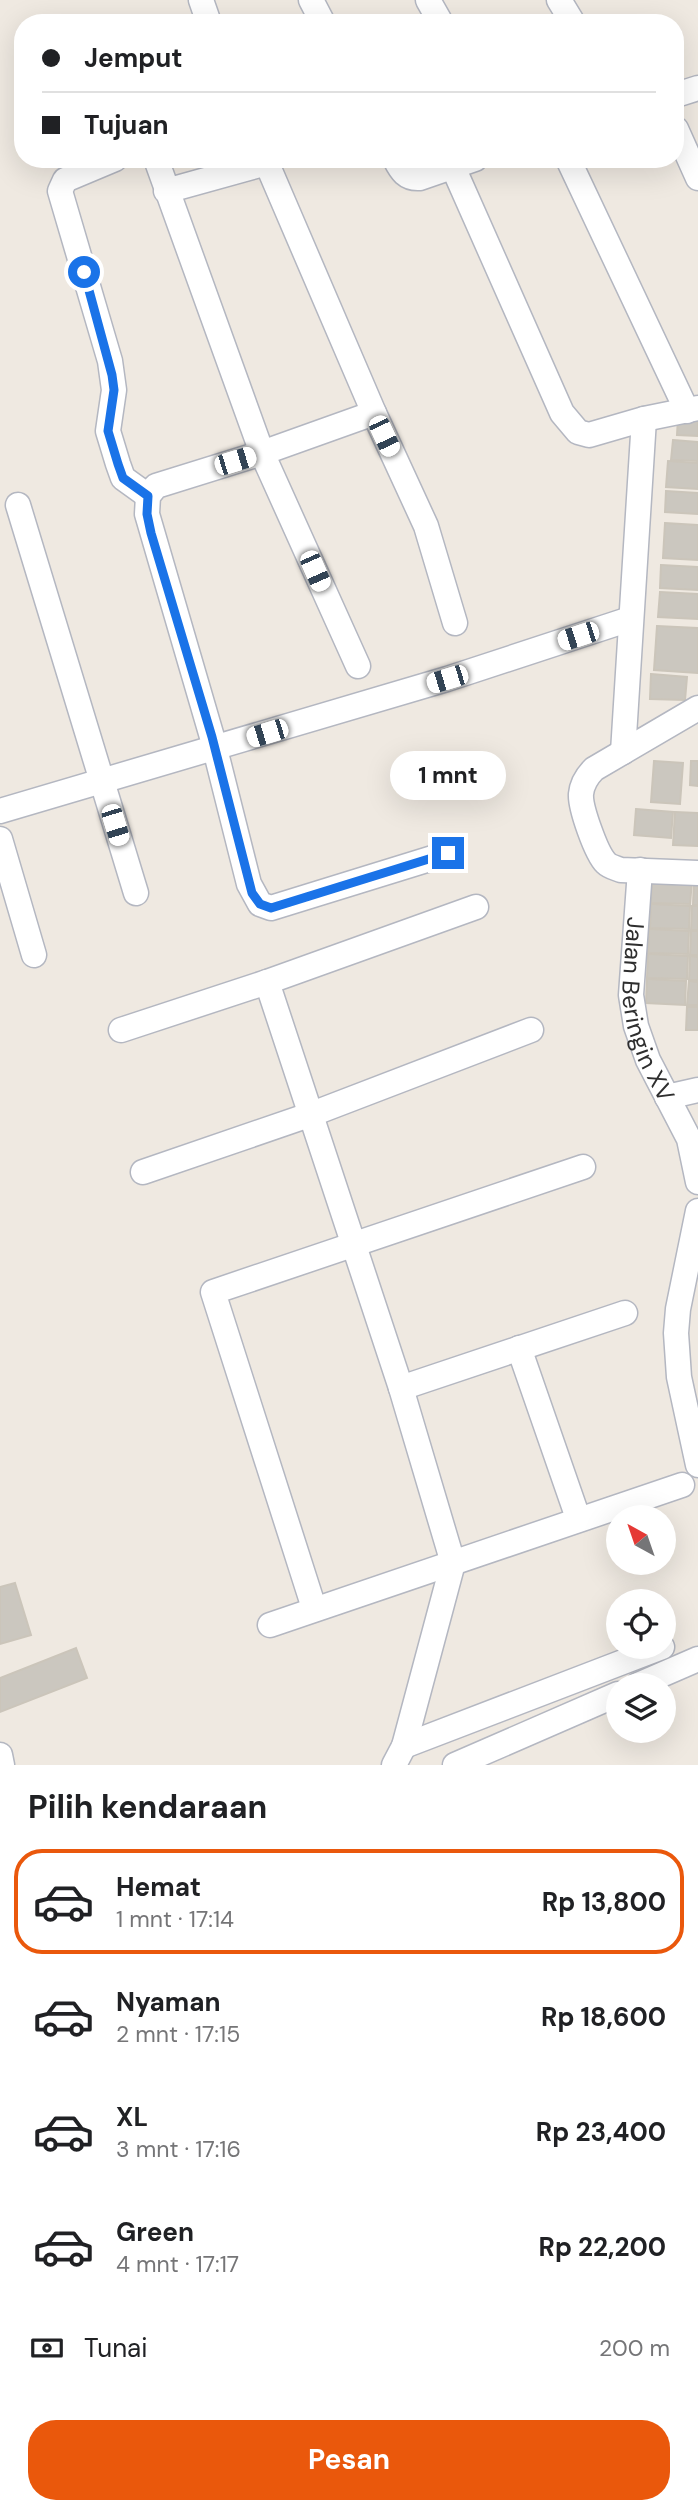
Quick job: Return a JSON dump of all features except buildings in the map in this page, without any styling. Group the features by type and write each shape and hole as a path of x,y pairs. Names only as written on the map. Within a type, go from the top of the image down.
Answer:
{"street":[{"path":"684,147 698,178"},
{"path":"94,168 65,180 60,191 110,361 114,390 108,431 123,478 148,496"},
{"path":"159,168 262,453 358,666"},
{"path":"166,191 243,168"},
{"path":"269,168 374,413 426,526 455,623"},
{"path":"400,168 404,174 413,178 447,168"},
{"path":"466,168 566,420 578,432 589,435 644,419 692,410 572,168"},
{"path":"374,413 262,453 156,486 148,496 147,514 215,748 249,884 256,899 264,907 271,908 449,853"},
{"path":"623,752 644,419"},
{"path":"19,505 136,893"},
{"path":"0,811 447,679 630,619"},
{"path":"698,708 588,775 581,793 597,849 606,862 621,870 698,873"},
{"path":"0,839 34,955"},
{"name":"Jalan Beringin XV","path":"640,870 631,995 640,1038 689,1139 698,1182"},
{"path":"121,1030 267,982 476,907"},
{"path":"267,982 401,1388 453,1563 399,1755"},
{"path":"143,1172 312,1114 531,1030"},
{"path":"667,1097 698,1090"},
{"path":"314,1608 212,1293 214,1290 583,1167"},
{"path":"698,1211 678,1309 676,1333 679,1377 698,1465"},
{"path":"401,1388 625,1313"},
{"path":"519,1348 578,1518"},
{"path":"270,1625 681,1485"},
{"path":"399,1755 633,1659"},
{"path":"666,1673 698,1659"},
{"path":"455,1765 606,1699"},
{"path":"0,1755 2,1765"}],"route":[{"path":"84,272 110,361 114,390 108,431 123,478 148,496 146,505 151,533 212,737 252,893 260,904 271,908 448,853"}]}
